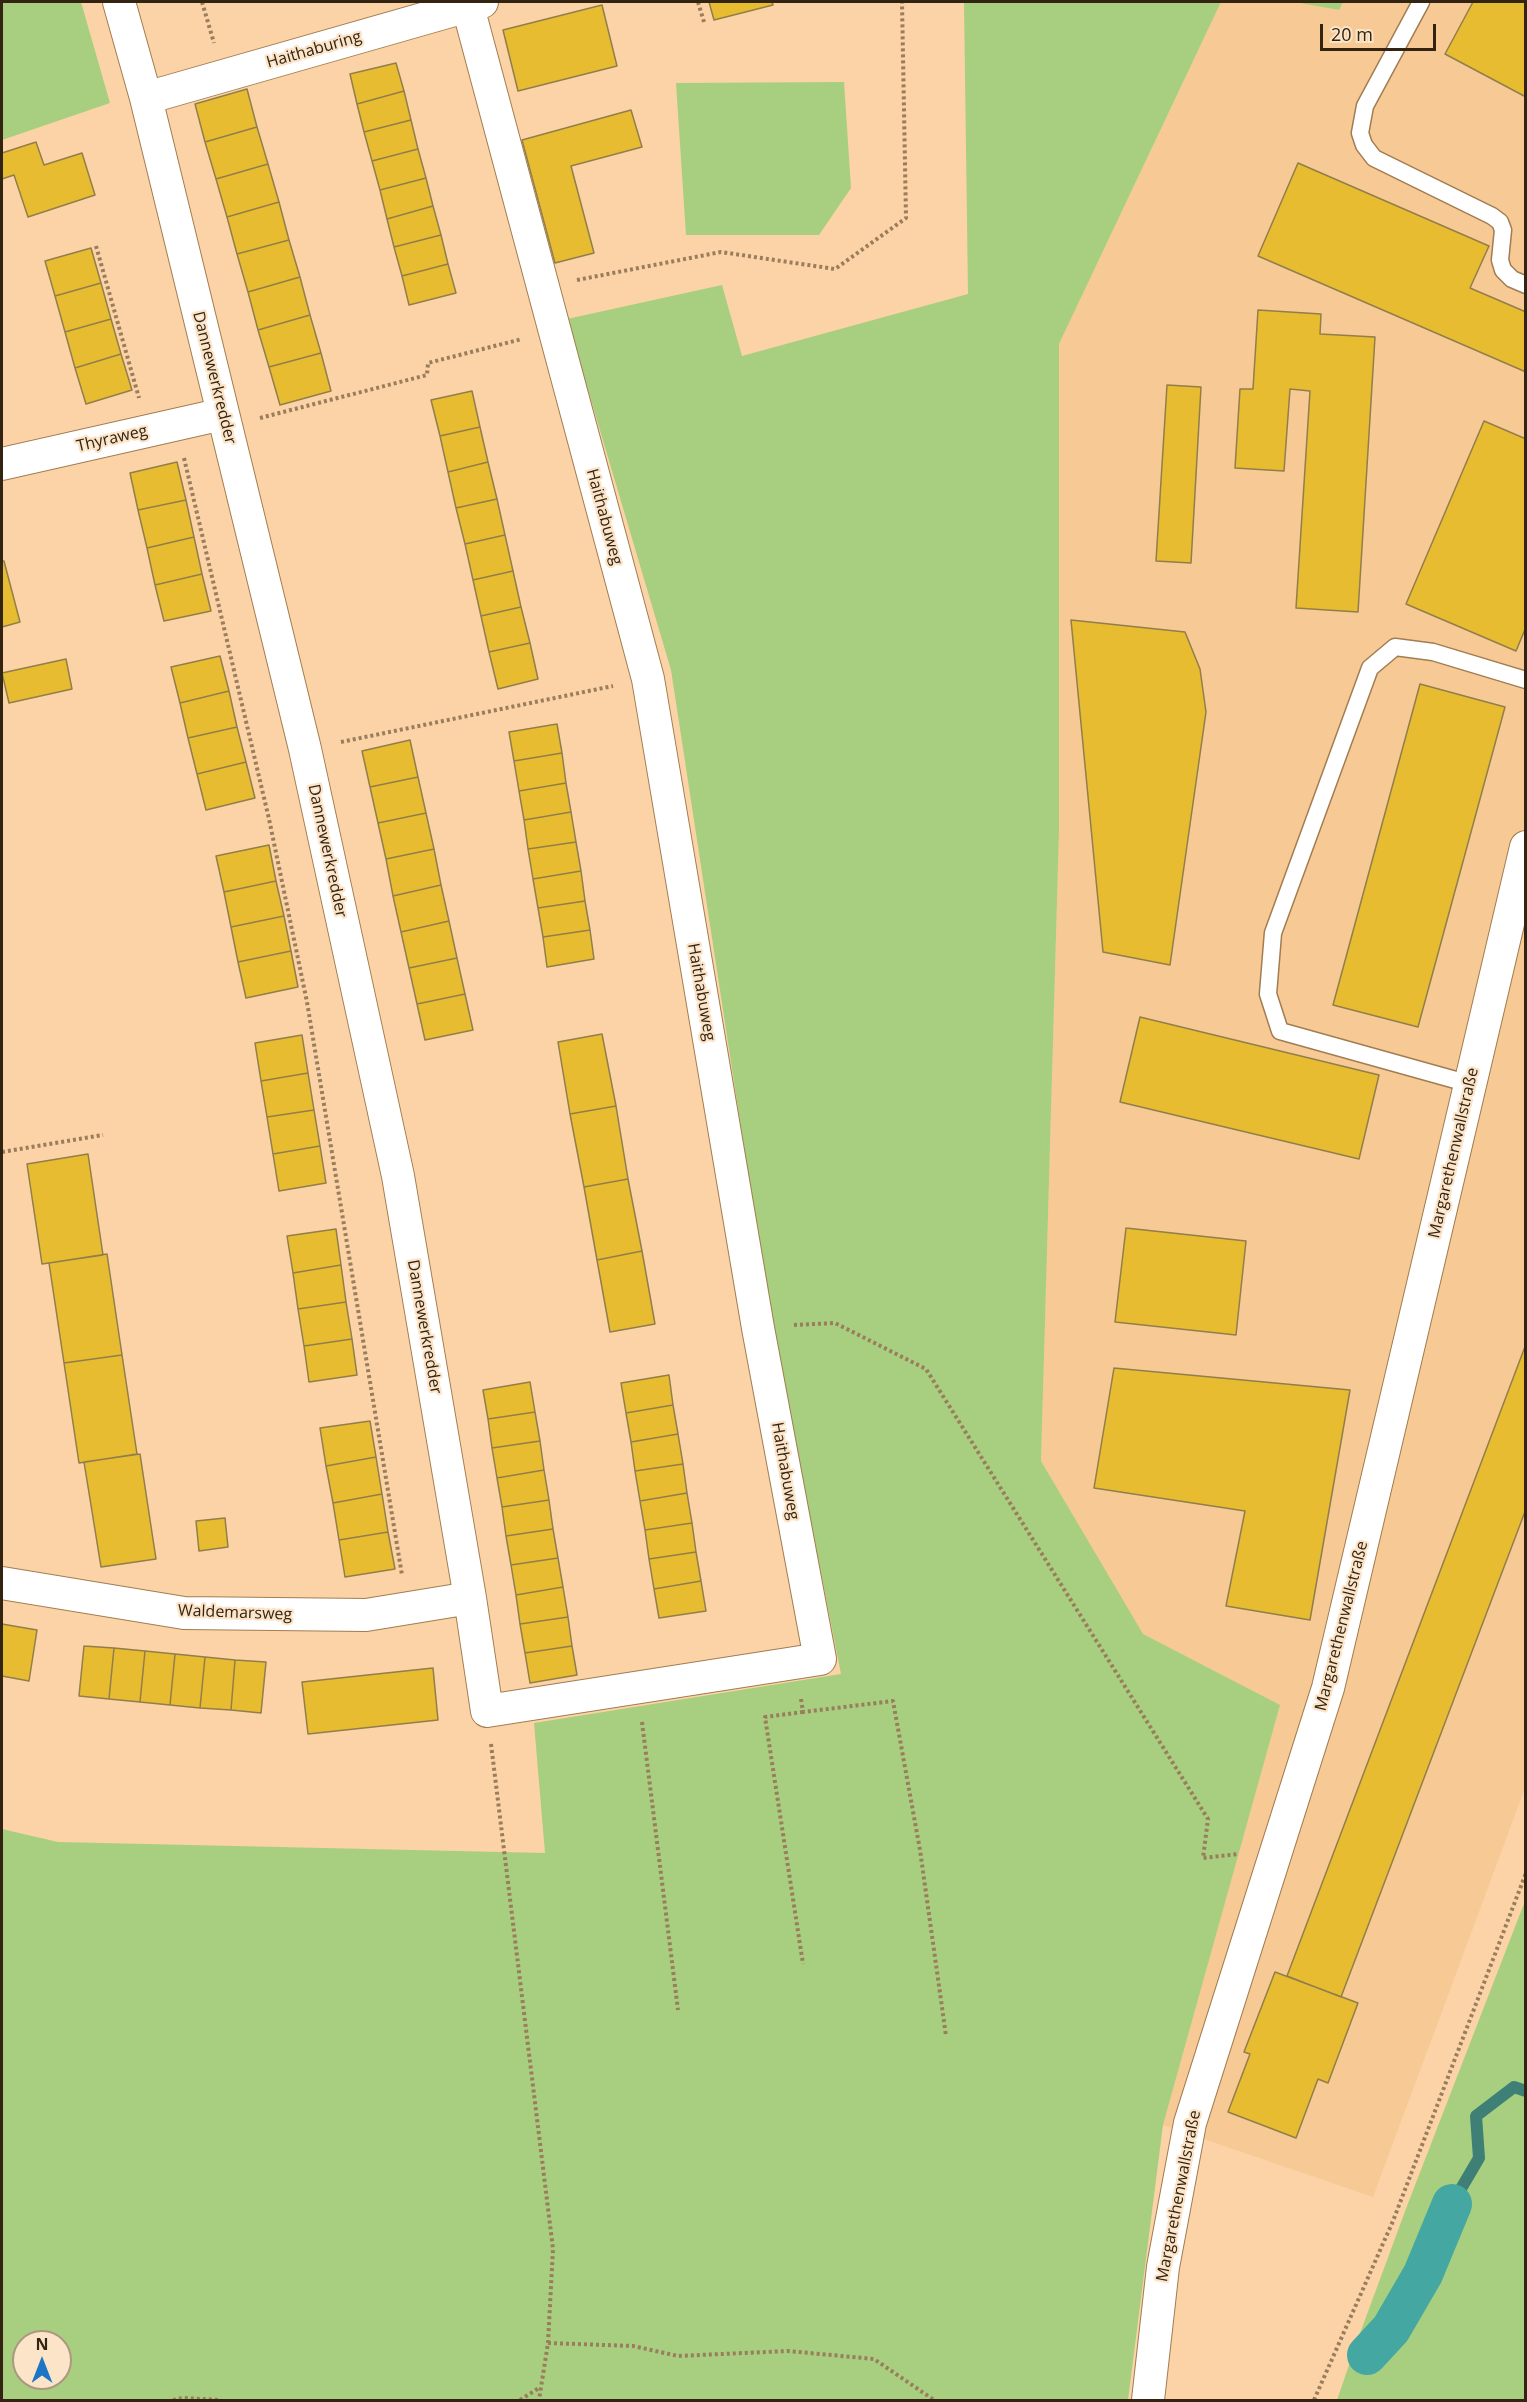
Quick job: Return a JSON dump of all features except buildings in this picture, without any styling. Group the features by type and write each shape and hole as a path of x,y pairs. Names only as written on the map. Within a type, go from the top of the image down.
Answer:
{"street":[{"name":"Dannewerkredder","path":"118,2 146,98 305,749 398,1176 487,1711"},
{"name":"Haithaburing","path":"146,98 475,4"},
{"name":"Haithabuweg","path":"475,4 542,286 648,679 758,1328 820,1659 487,1711"},
{"name":"Thyraweg","path":"2,464 225,420"},
{"name":"Margarethenwallstraße","path":"1148,2400 1163,2267 1190,2123 1328,1688 1526,847"},
{"name":"Waldemarsweg","path":"2,1582 184,1613 366,1615 470,1598"}],"lane":[{"path":"1421,2 1365,106 1360,133 1364,145 1374,158 1500,222 1503,230 1500,260 1503,270 1512,279 1526,285"},
{"path":"1470,1084 1280,1031 1268,994 1274,933 1370,668 1395,647 1433,652 1526,680"}],"path":[{"path":"698,2 704,22"},
{"path":"542,286 721,252 835,269 906,218 902,2"},
{"path":"96,246 141,405"},
{"path":"225,420 427,375 428,363 554,330"},
{"path":"183,453 269,819 307,1002 408,1608"},
{"path":"305,749 648,679"},
{"path":"2,1152 103,1135"},
{"path":"758,1328 835,1323 926,1369 1208,1819 1203,1858 1277,1849"},
{"path":"795,1663 803,1712"},
{"path":"638,1686 678,2010"},
{"path":"803,1964 765,1717 893,1701 920,1850 946,2036"},
{"path":"487,1711 503,1825 553,2249 548,2343 539,2400"},
{"path":"1314,2400 1393,2221 1526,1873"},
{"path":"548,2343 633,2346 678,2356 788,2351 874,2359 934,2400"},
{"path":"520,2400 540,2387"},
{"path":"173,2400 183,2398 221,2400"}],"shaded area":[{"path":"1221,2 1294,2 1338,10 1343,2 1525,2 1525,1788 1373,2197 1163,2125 1279,1705 1142,1634 1041,1461 1059,831 1059,344"}],"green space":[{"path":"2,2 81,2 110,103 2,140"},
{"path":"964,2 1221,2 1059,344 1059,831 1041,1461 1143,1634 1280,1705 1163,2125 1128,2400 2,2400 2,1829 58,1842 545,1853 534,1723 841,1674 768,1304 671,670 567,319 722,285 742,356 968,294"},
{"path":"1294,2 1343,2 1339,10"},
{"path":"844,82 851,188 819,235 686,235 676,83"},
{"path":"1525,1901 1525,2400 1337,2400 1407,2206"}],"waterway":[{"path":"1452,2204 1479,2158 1476,2116 1514,2087 1526,2091"},
{"path":"1367,2355 1391,2329 1423,2274 1452,2204"}]}
